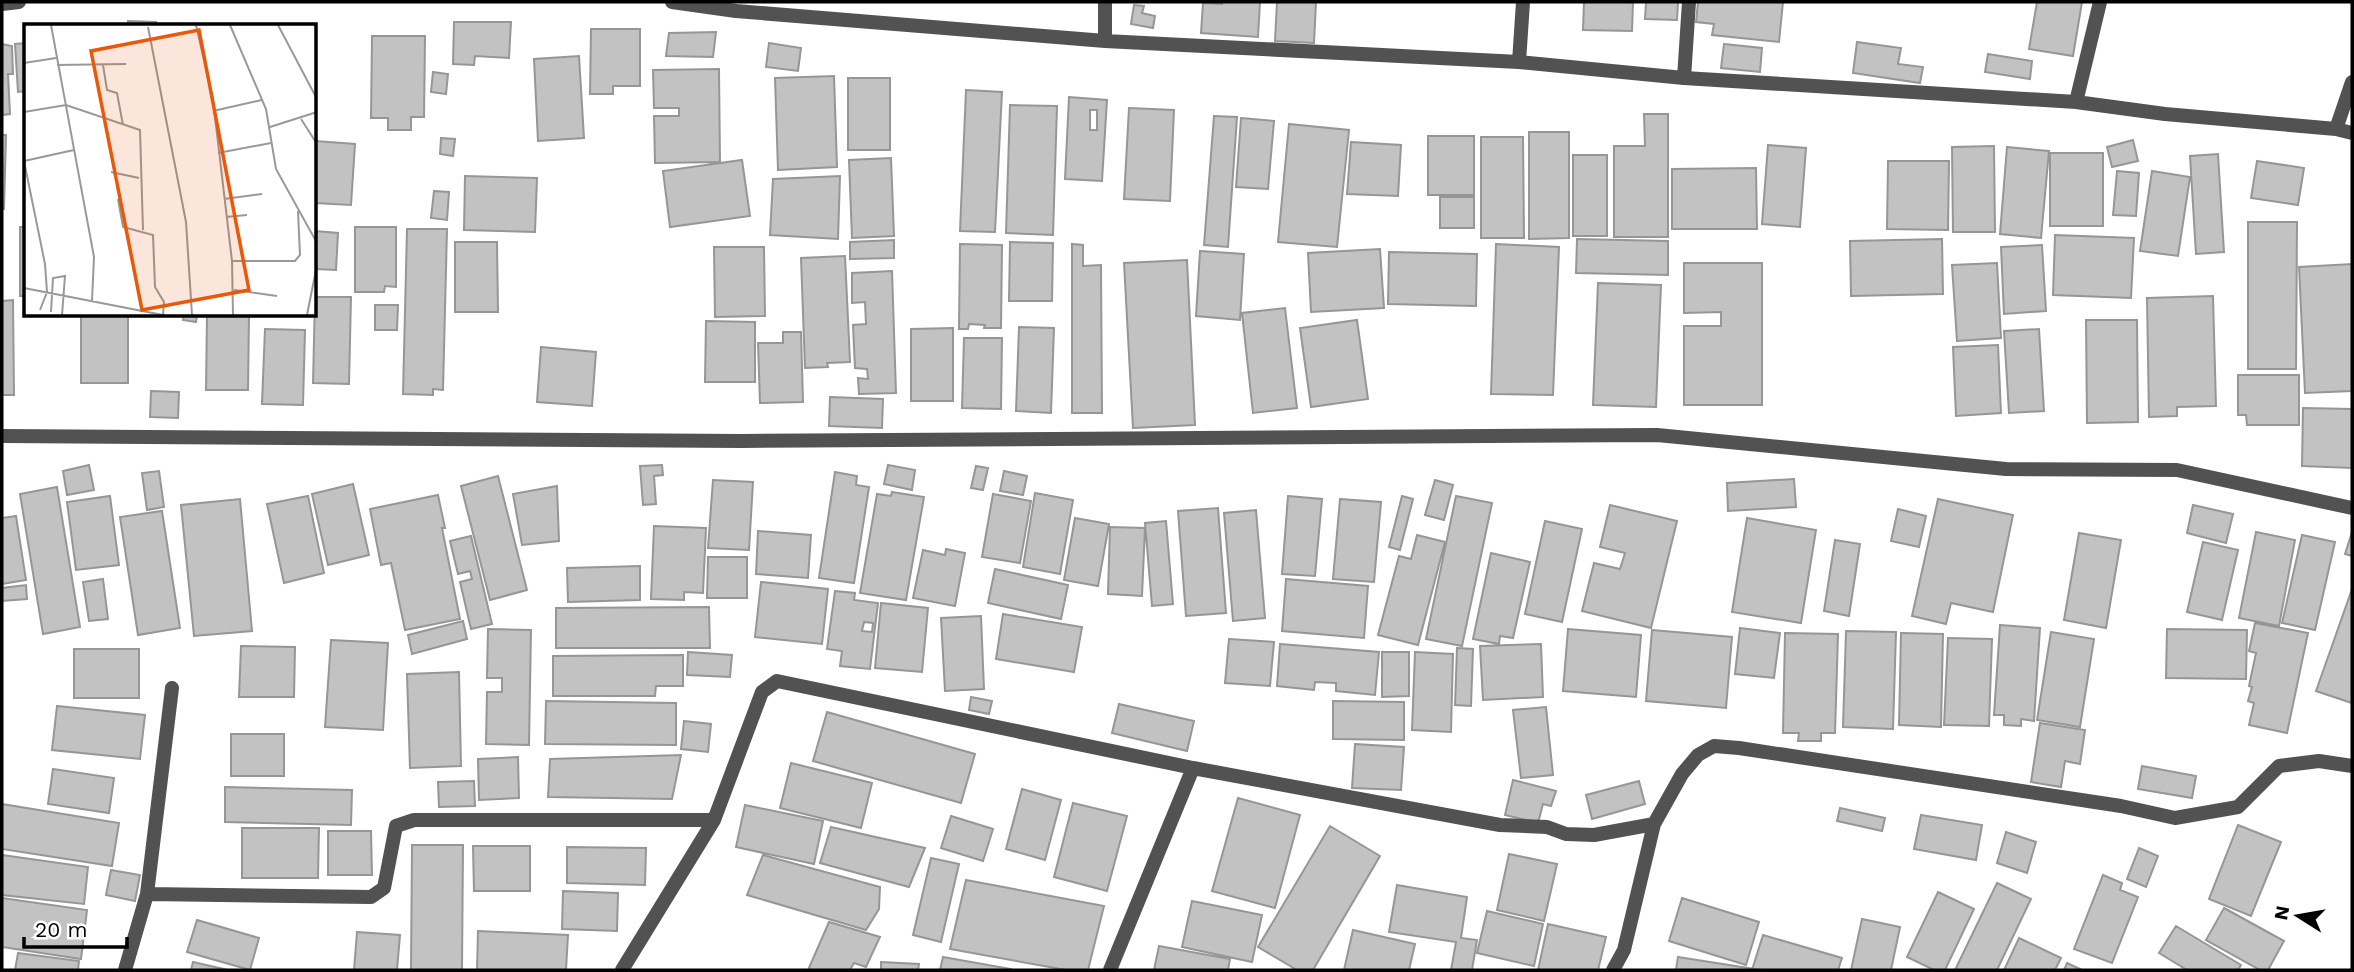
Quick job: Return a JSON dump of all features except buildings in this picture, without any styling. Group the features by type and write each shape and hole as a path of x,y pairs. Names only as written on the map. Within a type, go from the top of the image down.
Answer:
{"street":[{"path":"2,4 19,2"},
{"path":"672,2 1105,41 1519,62 1684,78 2076,102 2165,114 2336,129 2352,133"},
{"path":"1105,2 1105,41"},
{"path":"1519,62 1523,2"},
{"path":"1684,78 1689,2"},
{"path":"2076,102 2100,2"},
{"path":"2336,129 2352,82"},
{"path":"2,436 742,441 1657,435 2006,469 2177,470 2352,508"},
{"path":"622,970 714,820 762,692 777,681 1194,768 1500,825 1547,827 1566,834 1594,835 1654,824"},
{"path":"125,970 147,894 172,688"},
{"path":"1613,970 1624,950 1654,824 1682,774 1698,755 1714,746 2121,806 2175,818 2238,807 2279,766 2319,761 2352,766"},
{"path":"1110,970 1194,768"},
{"path":"147,894 371,897 384,888 396,826 414,820 714,820"}]}
